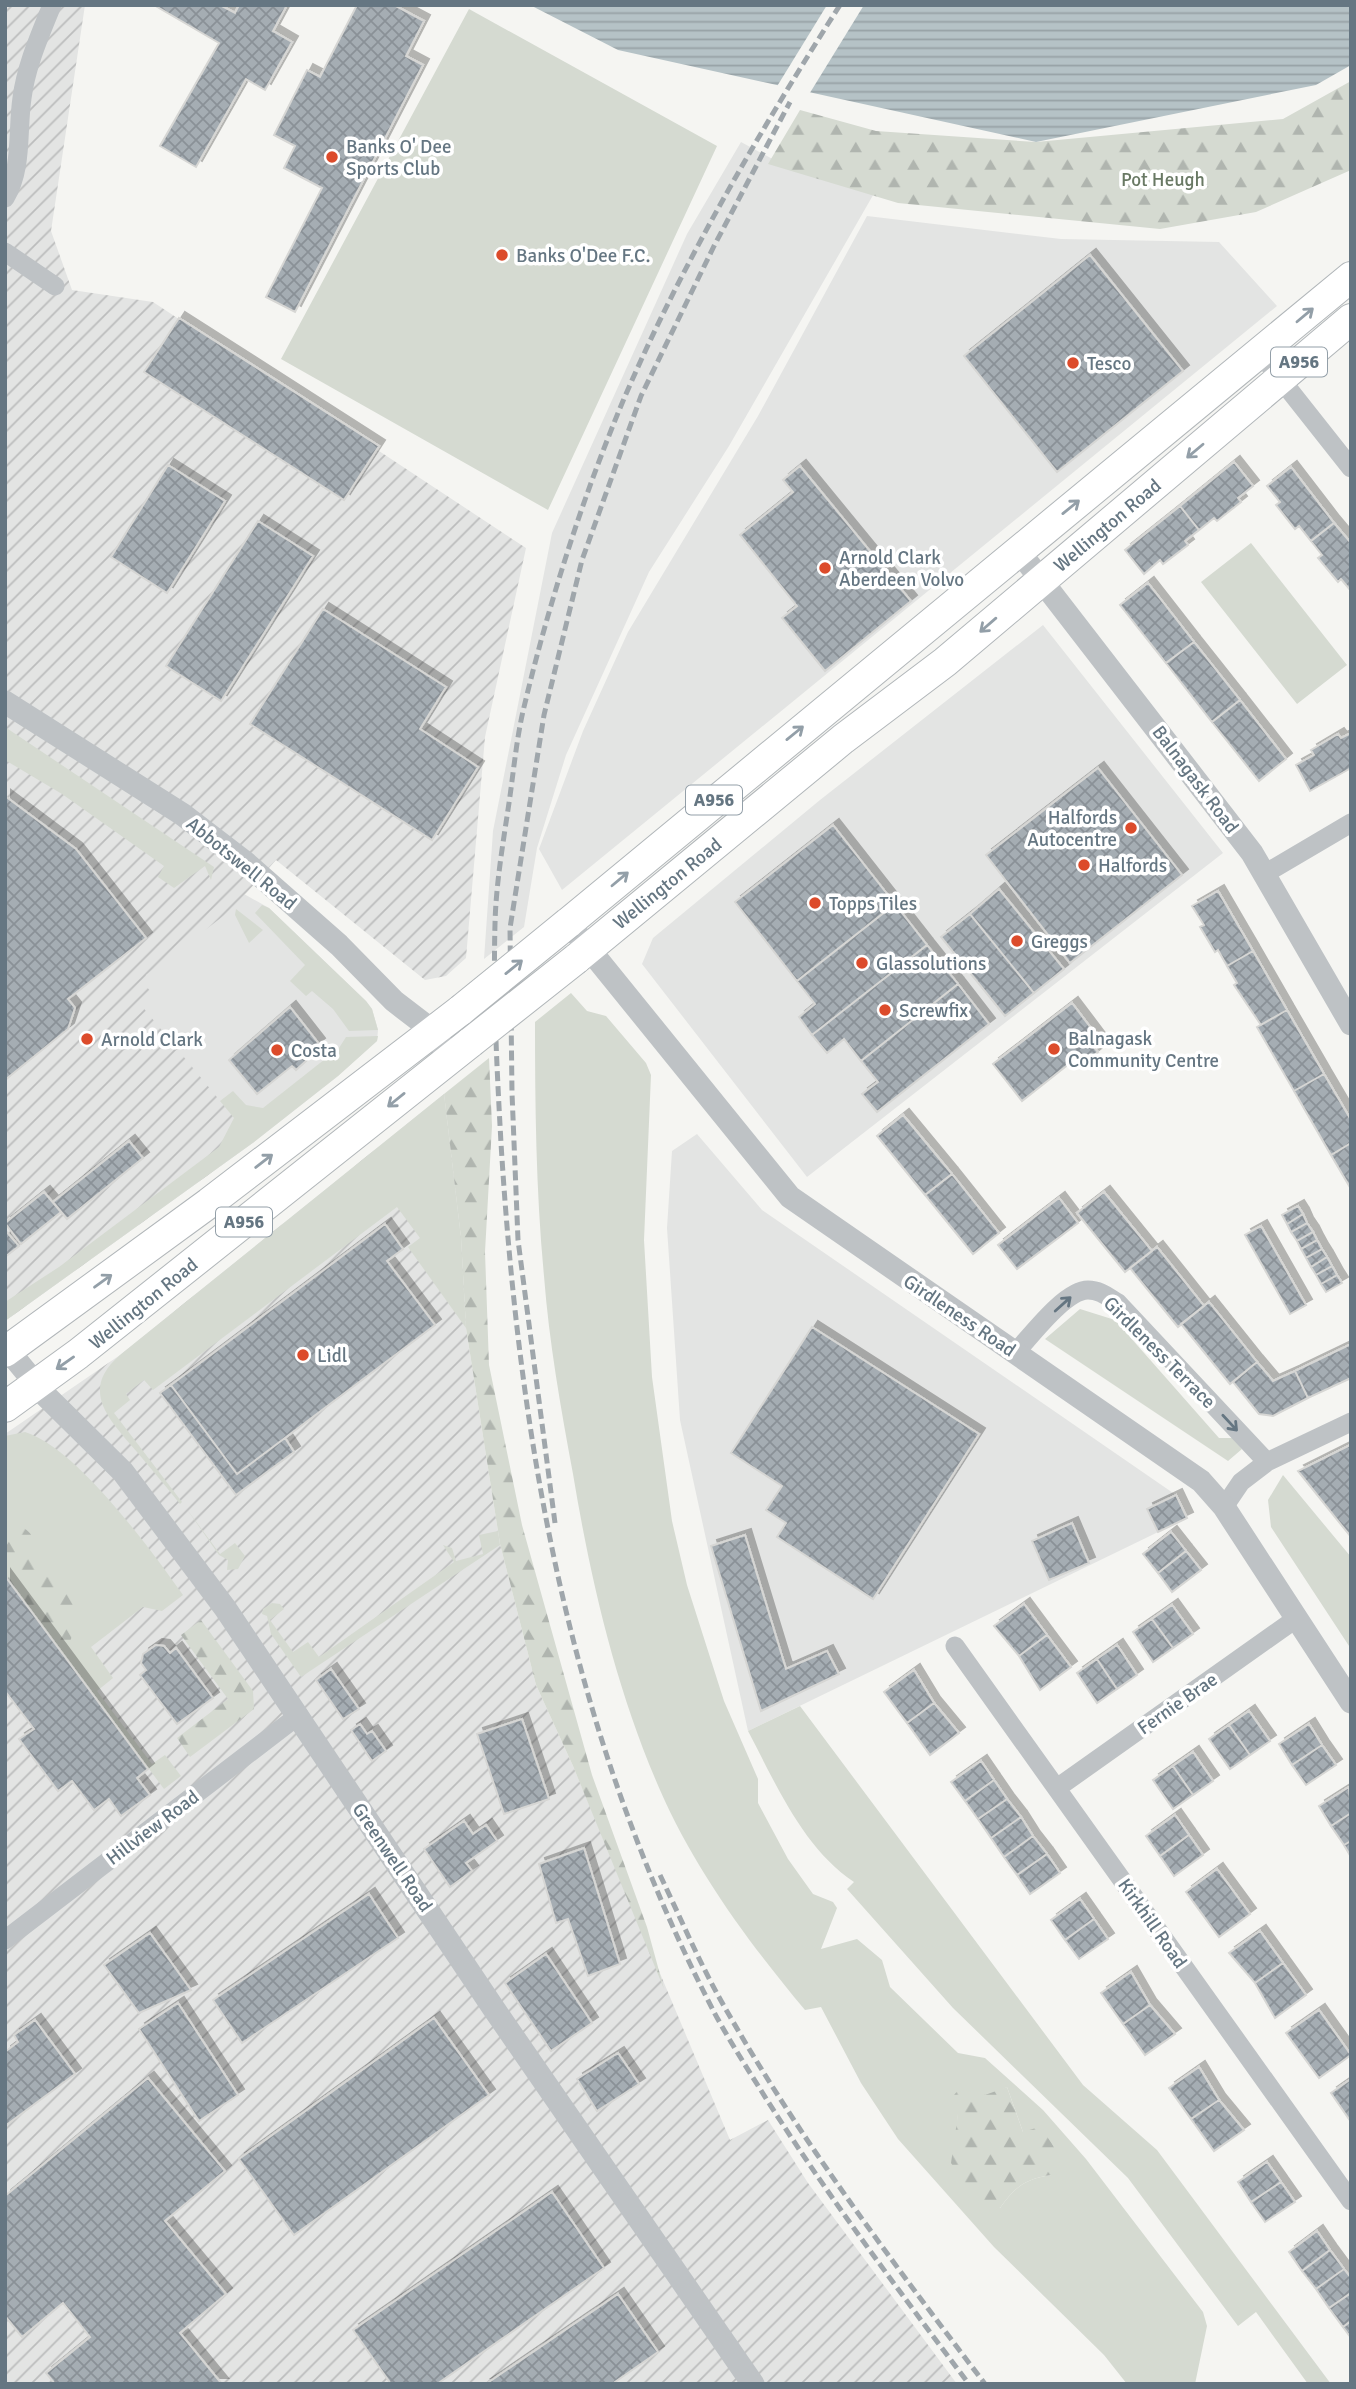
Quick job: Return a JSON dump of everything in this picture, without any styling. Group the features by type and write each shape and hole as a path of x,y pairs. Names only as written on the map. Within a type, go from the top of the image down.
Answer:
{"main road":[{"name":"Wellington Road","path":"7,1351 209,1203 461,1010 1351,277"},
{"name":"Wellington Road","path":"5,1406 99,1337 582,954 842,739 945,662 1351,319"}],"street":[{"path":"5,198 14,184 18,164 22,97 31,60 52,5"},
{"path":"5,252 55,286"},
{"path":"1260,353 1351,468"},
{"name":"Balnagask Road","path":"1018,550 1266,873 1351,1024"},
{"name":"Abbotswell Road","path":"5,702 182,814 224,846 339,945 394,1001 460,1050"},
{"path":"1266,873 1351,823"},
{"name":"Girdleness Road","path":"568,922 582,954 790,1197 1201,1481 1224,1507 1351,1702"},
{"name":"Girdleness Terrace","path":"1016,1353 1065,1300 1079,1291 1100,1292 1118,1303 1267,1462"},
{"name":"Greenwell Road","path":"7,1351 123,1472 219,1600 299,1715 494,2009 753,2384"},
{"path":"1224,1507 1241,1482 1267,1462 1351,1422"},
{"name":"Fernie Brae","path":"1057,1788 1297,1618"},
{"name":"Kirkhill Road","path":"955,1646 1351,2201"},
{"name":"Hillview Road","path":"5,1940 299,1715"}],"shaded area":[{"path":"5,5 85,5 51,231 72,290 153,302 526,548 485,737 466,958 446,976 425,980 276,860 230,911 146,975 145,985 153,994 141,1005 254,1142 5,1321"},
{"path":"530,5 1351,5 1351,65 1316,85 1036,142 618,50"},
{"path":"741,142 778,162 876,190 729,446 649,572 566,755 537,848 524,927 484,959 493,831 552,533 687,234"},
{"path":"867,216 1061,239 1219,242 1277,306 562,890 539,849 583,731 628,632 758,416"},
{"path":"1043,625 1223,853 807,1177 642,964 653,938 820,800"},
{"name":"Arnold Clark","path":"5,760 269,908 366,1001 372,1009 378,1030 377,1041 338,1076 254,1142 5,1321"},
{"path":"444,1094 461,1238 466,1328 500,1544 536,1685 573,1766 730,2140 768,2120 808,2183 957,2384 5,2384 5,1434 120,1355"},
{"path":"697,1134 762,1210 1176,1495 1187,1518 748,1731 680,1420 667,1228 672,1151"}],"green space":[{"name":"Banks O'Dee F.C.","path":"469,9 717,146 548,510 281,359"},
{"name":"Pot Heugh","path":"1351,81 1351,170 1256,212 1160,229 898,203 768,164 800,110 876,131 1036,142 1283,119"},
{"path":"1251,543 1347,665 1297,704 1201,582"},
{"path":"5,727 214,867 211,880 205,866 174,888 158,877 164,866 62,794 5,760"},
{"path":"262,905 269,908 366,1001 372,1009 378,1030 349,1031 333,1009 312,991 306,996 290,981 305,965 255,913"},
{"path":"236,909 263,930 249,943 235,915"},
{"path":"571,993 587,1011 606,1016 646,1063 651,1075 644,1240 652,1377 672,1521 687,1585 724,1701 758,1779 758,1803 788,1859 813,1894 833,1902 837,1908 821,1949 857,1939 882,1960 890,1987 958,2053 985,2058 1043,2110 1086,2159 1203,2312 1207,2326 1195,2384 1127,2384 1104,2355 994,2247 898,2139 861,2083 821,2007 805,2010 764,1959 706,1877 674,1820 644,1752 607,1635 588,1555 564,1425 549,1326 541,1244 535,1022","holes":["1007,2087 1023,2132 1051,2175 1021,2185 1000,2208 957,2130 958,2114"]},
{"path":"378,1036 377,1041 338,1076 254,1142 5,1321 5,1302 59,1267 219,1147 234,1118 220,1101 233,1091 246,1105 263,1108 339,1048 346,1037"},
{"path":"489,1058 492,1126 485,1252 489,1365 522,1525 592,1775 647,1927 664,1989 573,1766 536,1685 500,1544 466,1328 461,1238 444,1094"},
{"path":"444,1094 461,1238 466,1328 408,1247 420,1238 397,1207 153,1390 144,1380 126,1394 130,1400 114,1413 182,1502 180,1504 109,1417 100,1393 101,1381 108,1368 120,1355"},
{"path":"1080,1309 1115,1320 1219,1438 1233,1438 1242,1449 1228,1461 1045,1339"},
{"path":"25,1432 67,1458 89,1479 133,1528 183,1595 162,1611 143,1607 91,1647 113,1678 97,1691 152,1764 165,1755 181,1776 164,1789 5,1576 5,1436"},
{"path":"1283,1475 1351,1557 1351,1649 1271,1527 1268,1500"},
{"path":"186,1508 220,1554 235,1543 245,1556 238,1569 227,1570 228,1560 219,1555"},
{"path":"5,1525 26,1529 34,1541 47,1574 64,1590 74,1605 75,1624 64,1655 5,1576"},
{"path":"498,1531 500,1545 301,1677 271,1634 267,1616 262,1614 263,1609 272,1603 280,1604 284,1609 270,1620 293,1652 308,1642 319,1657 454,1562 443,1545 452,1548 456,1561 483,1554 479,1535"},
{"path":"201,1620 253,1691 254,1709 190,1757 177,1738 228,1699 181,1635"},
{"path":"800,1706 1083,2085 1157,2150 1331,2384 1308,2384 1256,2312 1238,2326 1128,2178 953,2008 847,1889 854,1882 820,1852 805,1833 780,1793 748,1731"},
{"path":"965,2082 985,2095 1007,2087 1023,2132 1039,2127 1057,2156 1051,2175 1021,2185 1000,2208 973,2196 951,2163 958,2114 949,2101"}],"pier":[{"path":"827,5 864,5 808,96 776,88"}],"building":[{"path":"154,5 220,5 235,13 239,5 287,5 273,31 292,42 265,90 246,79 196,167 160,146 219,43"},
{"name":"Banks O' Dee Sports Club","path":"357,5 394,5 424,21 406,56 423,65 295,312 266,297 322,188 284,168 295,146 274,135 307,70 320,77"},
{"name":"Tesco","path":"1090,255 1183,371 1057,472 964,356"},
{"path":"179,318 379,446 344,500 144,372"},
{"path":"1234,462 1253,486 1238,498 1241,502 1217,521 1214,518 1199,530 1180,506"},
{"path":"168,465 225,501 167,593 111,557"},
{"name":"Arnold Clark Aberdeen Volvo","path":"800,466 911,601 825,671 782,618 797,606 740,535 793,492 783,480"},
{"path":"1291,467 1334,523 1311,541 1299,526 1295,529 1276,505 1280,502 1267,486"},
{"path":"1180,506 1199,530 1185,541 1188,545 1163,564 1160,560 1144,574 1125,550"},
{"path":"258,521 313,556 221,701 166,666"},
{"path":"1334,523 1351,543 1351,591 1341,579 1338,582 1318,558 1322,555 1311,541"},
{"path":"1148,583 1194,642 1166,663 1120,605"},
{"path":"323,609 446,687 420,729 478,767 432,840 250,724"},
{"path":"1194,642 1240,700 1212,722 1166,663"},
{"path":"1240,700 1286,759 1259,781 1212,722"},
{"path":"1351,733 1351,768 1310,791 1296,765 1314,755 1311,750 1338,734 1341,738"},
{"name":"Halfords","path":"1098,768 1182,875 1070,963 986,855"},
{"path":"5,796 76,849 146,938 68,999 75,1008 68,1029 5,1080"},
{"name":"Topps Tiles","path":"833,825 895,904 797,981 735,902"},
{"name":"Greggs","path":"999,889 1064,969 1034,993 970,914"},
{"path":"1218,891 1253,951 1227,966 1200,927 1204,925 1192,906"},
{"name":"Glassolutions","path":"895,904 927,945 812,1035 799,1017 815,1004 797,981"},
{"path":"970,914 1034,993 1005,1016 941,937"},
{"name":"Screwfix","path":"927,945 958,984 861,1061 844,1039 827,1053 812,1035"},
{"path":"1253,951 1287,1010 1261,1025 1234,985 1237,983 1227,966"},
{"path":"958,984 989,1024 877,1112 862,1094 878,1082 861,1061"},
{"name":"Balnagask Community Centre","path":"1072,1003 1100,1040 1093,1046 1098,1052 1084,1063 1079,1056 1022,1101 993,1064"},
{"name":"Costa","path":"290,1007 319,1044 304,1056 307,1060 296,1070 292,1066 257,1094 229,1060"},
{"path":"1287,1010 1324,1074 1294,1091 1257,1027"},
{"path":"1324,1074 1351,1120 1351,1143 1331,1155 1294,1091"},
{"path":"903,1115 952,1174 925,1195 877,1136"},
{"path":"129,1141 143,1158 67,1219 53,1202"},
{"path":"1351,1143 1351,1189 1331,1155"},
{"path":"952,1174 999,1233 973,1254 925,1195"},
{"path":"44,1192 61,1212 21,1244 5,1223"},
{"path":"1104,1192 1152,1251 1125,1272 1077,1213"},
{"path":"1059,1198 1078,1223 1017,1269 998,1245"},
{"path":"1298,1206 1303,1214 1287,1224 1282,1215"},
{"path":"1303,1214 1307,1223 1291,1232 1287,1224"},
{"path":"1307,1223 1313,1232 1297,1241 1291,1232"},
{"name":"Lidl","path":"385,1224 403,1249 387,1261 435,1325 237,1474 171,1385"},
{"path":"1261,1226 1306,1305 1290,1314 1245,1235"},
{"path":"5,1230 19,1246 5,1257"},
{"path":"1313,1232 1317,1240 1301,1249 1297,1241"},
{"path":"1317,1240 1322,1249 1306,1258 1301,1249"},
{"path":"1157,1247 1204,1306 1178,1327 1130,1268"},
{"path":"1322,1249 1327,1257 1311,1267 1306,1258"},
{"path":"1327,1257 1332,1266 1316,1275 1311,1267"},
{"path":"1332,1266 1337,1275 1321,1284 1316,1275"},
{"path":"1337,1275 1342,1283 1326,1292 1321,1284"},
{"path":"1209,1302 1257,1362 1230,1384 1181,1324"},
{"path":"812,1327 979,1434 873,1599 777,1537 786,1523 766,1510 782,1486 731,1453"},
{"path":"1351,1344 1351,1378 1308,1398 1295,1371"},
{"path":"1257,1362 1273,1381 1295,1371 1308,1398 1273,1416 1259,1414 1233,1382"},
{"path":"171,1385 237,1474 285,1438 294,1452 236,1495 160,1393"},
{"path":"1350,1445 1351,1447 1351,1537 1298,1471"},
{"path":"1176,1495 1187,1518 1158,1532 1147,1509"},
{"path":"1072,1523 1089,1563 1049,1580 1032,1541"},
{"path":"1171,1532 1186,1551 1158,1573 1143,1554"},
{"path":"745,1535 786,1669 827,1651 839,1674 761,1711 711,1546"},
{"path":"1186,1551 1201,1570 1172,1592 1158,1573"},
{"path":"5,1576 148,1769 137,1778 150,1795 121,1816 109,1799 94,1810 72,1781 58,1791 19,1739 34,1729 5,1691"},
{"path":"1024,1604 1047,1635 1019,1656 994,1626"},
{"path":"1172,1605 1193,1634 1173,1648 1152,1619"},
{"path":"1152,1619 1173,1648 1153,1662 1133,1632"},
{"path":"1047,1635 1071,1667 1040,1690 1019,1656"},
{"path":"156,1645 164,1646 170,1653 176,1648 213,1698 177,1724 140,1675 146,1670 141,1663 143,1654"},
{"path":"1117,1645 1137,1675 1117,1689 1097,1659"},
{"path":"1097,1659 1117,1689 1097,1703 1077,1673"},
{"path":"331,1669 359,1709 343,1719 316,1680"},
{"path":"914,1670 934,1703 907,1723 884,1692"},
{"path":"934,1703 959,1733 930,1755 907,1723"},
{"path":"1249,1711 1270,1741 1250,1755 1229,1725"},
{"path":"522,1719 549,1799 504,1814 477,1734"},
{"path":"360,1724 367,1734 372,1731 386,1751 372,1761 351,1730"},
{"path":"1309,1724 1322,1745 1292,1765 1279,1744"},
{"path":"1229,1725 1250,1755 1230,1769 1209,1739"},
{"path":"1322,1745 1336,1765 1306,1785 1292,1765"},
{"path":"1193,1752 1213,1781 1193,1795 1173,1766"},
{"path":"981,1761 994,1780 965,1801 951,1782"},
{"path":"1173,1766 1193,1795 1173,1809 1153,1780"},
{"path":"994,1780 1007,1799 978,1819 965,1801"},
{"path":"1349,1787 1351,1813 1331,1826 1319,1806"},
{"path":"1007,1799 1021,1817 991,1838 978,1819"},
{"path":"1351,1813 1351,1841 1344,1845 1331,1826"},
{"path":"1175,1815 1189,1835 1160,1856 1146,1836"},
{"path":"1021,1817 1033,1836 1004,1857 991,1838"},
{"path":"464,1821 473,1834 486,1825 497,1841 466,1863 472,1871 450,1887 424,1849"},
{"path":"1189,1835 1203,1855 1174,1876 1160,1856"},
{"path":"1033,1836 1047,1854 1017,1875 1004,1857"},
{"path":"1351,1841 1351,1857 1344,1845"},
{"path":"584,1848 620,1964 588,1976 568,1919 556,1923 539,1864"},
{"path":"1047,1854 1060,1873 1030,1894 1017,1875"},
{"path":"1217,1869 1250,1914 1219,1937 1186,1892"},
{"path":"369,1894 398,1938 242,2043 213,2000"},
{"path":"1080,1899 1094,1919 1065,1940 1051,1920"},
{"path":"1094,1919 1108,1939 1079,1959 1065,1940"},
{"path":"1260,1931 1283,1963 1255,1983 1229,1953"},
{"path":"150,1933 191,1990 139,2013 104,1965"},
{"path":"546,1954 592,2023 551,2051 505,1983"},
{"path":"1283,1963 1306,1995 1275,2018 1255,1983"},
{"path":"1131,1972 1150,2005 1123,2024 1101,1993"},
{"path":"178,2003 238,2095 199,2121 139,2029"},
{"path":"1150,2005 1175,2034 1145,2055 1123,2024"},
{"path":"1319,2010 1351,2055 1319,2078 1286,2033"},
{"path":"434,2018 489,2095 294,2235 239,2159"},
{"path":"35,2020 75,2074 5,2126 5,2052 18,2042 14,2035"},
{"path":"618,2053 639,2084 597,2111 577,2079"},
{"path":"1199,2067 1219,2100 1191,2119 1169,2088"},
{"path":"148,2078 225,2171 165,2221 226,2294 180,2333 222,2384 55,2384 46,2373 90,2337 63,2303 22,2337 5,2316 5,2196"},
{"path":"1351,2079 1351,2122 1331,2093"},
{"path":"1219,2100 1244,2130 1214,2151 1191,2119"},
{"path":"1267,2162 1281,2182 1251,2202 1238,2182"},
{"path":"1281,2182 1295,2202 1265,2222 1251,2202"},
{"path":"552,2192 604,2268 437,2384 391,2384 353,2330"},
{"path":"1317,2231 1330,2250 1302,2271 1289,2252"},
{"path":"1330,2250 1344,2269 1316,2289 1302,2271"},
{"path":"1344,2269 1351,2278 1351,2293 1329,2308 1316,2289"},
{"path":"1351,2293 1351,2321 1343,2327 1329,2308"},
{"path":"618,2294 658,2352 612,2384 486,2384"},
{"path":"1351,2321 1351,2338 1343,2327"}],"railway":[{"path":"840,5 752,149 670,299 608,438 580,513 556,590 522,718 499,876 495,924 495,978 500,1116 510,1257 522,1370 539,1481 561,1590 589,1697 623,1803 665,1908 714,2012 733,2045 840,2209 969,2384"},
{"path":"555,1523 518,1240 512,1093 510,928 544,715 582,560 641,396 714,246 790,102"},
{"path":"660,1875 719,1996 787,2109 883,2248 985,2384"}],"place":[{"name":"Banks O' Dee Sports Club","path":"332,157"},
{"name":"Banks O'Dee F.C.","path":"502,255"},
{"name":"Tesco","path":"1073,363"},
{"name":"Arnold Clark Aberdeen Volvo","path":"825,568"},
{"name":"Halfords Autocentre","path":"1131,828"},
{"name":"Halfords","path":"1084,865"},
{"name":"Topps Tiles","path":"815,903"},
{"name":"Greggs","path":"1017,941"},
{"name":"Glassolutions","path":"862,963"},
{"name":"Screwfix","path":"885,1010"},
{"name":"Arnold Clark","path":"87,1039"},
{"name":"Balnagask Community Centre","path":"1054,1049"},
{"name":"Costa","path":"277,1050"},
{"name":"Lidl","path":"303,1355"}]}
